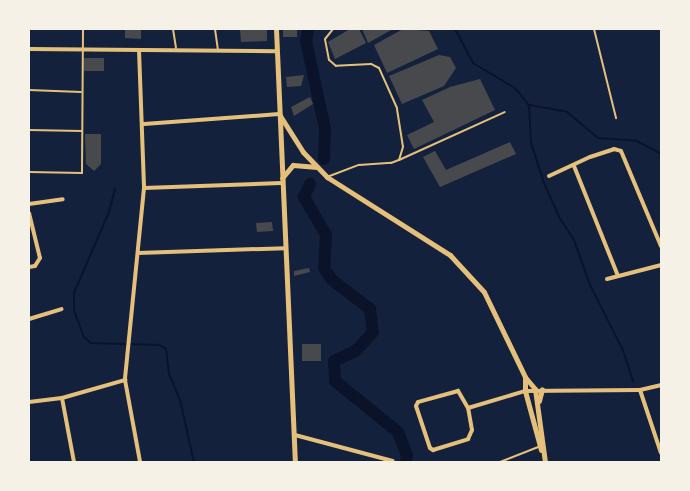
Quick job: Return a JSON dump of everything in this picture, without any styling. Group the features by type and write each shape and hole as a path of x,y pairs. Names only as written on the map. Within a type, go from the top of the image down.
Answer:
{"main road":[{"path":"276,29 281,183 286,248 295,462"},
{"path":"279,114 302,152 327,177 450,255 484,292 526,377 535,389 545,462"},
{"path":"281,183 284,173 293,165 317,166"},
{"path":"526,377 525,391 545,462"},
{"path":"538,409 542,389"}],"street":[{"path":"29,49 276,50"},
{"path":"140,50 144,124 144,188 125,380 140,462"},
{"path":"144,124 279,114"},
{"path":"550,176 614,149 621,151 661,246"},
{"path":"574,166 618,276"},
{"path":"144,188 281,183"},
{"path":"29,204 63,199"},
{"path":"29,212 40,254 39,263 29,267"},
{"path":"138,253 286,248"},
{"path":"607,279 661,265"},
{"path":"29,319 62,309"},
{"path":"29,402 62,398 125,380"},
{"path":"468,408 535,389 640,390 661,385"},
{"path":"640,390 661,453"},
{"path":"458,391 468,408 472,430 468,439 433,450 430,448 416,406 418,402 458,391"},
{"path":"62,398 74,462"},
{"path":"295,435 393,461"}],"lane":[{"path":"29,172 82,173 83,29"},
{"path":"173,29 176,51"},
{"path":"215,29 218,51"},
{"path":"333,29 325,39 329,60 336,66 371,64 379,68 397,108 402,128 403,146 398,160"},
{"path":"594,29 616,118"},
{"path":"29,90 82,92"},
{"path":"327,177 359,165 391,164 505,112"},
{"path":"29,130 82,131"},
{"path":"500,462 540,446"}],"building":[{"path":"125,29 141,29 141,39 125,38"},
{"path":"240,29 267,29 267,41 241,42"},
{"path":"283,29 297,29 297,37 283,37"},
{"path":"350,29 359,29 366,43 335,59 328,42"},
{"path":"362,29 393,29 368,43"},
{"path":"403,29 429,31 438,49 387,73 374,45"},
{"path":"439,55 450,57 456,68 444,86 402,104 389,76"},
{"path":"84,58 104,58 104,71 84,71"},
{"path":"304,75 301,86 287,87 286,77"},
{"path":"480,79 495,110 414,149 407,135 434,122 422,100 450,87"},
{"path":"310,97 313,104 294,116 291,107"},
{"path":"85,134 101,134 101,164 94,171 86,164"},
{"path":"510,142 516,154 440,187 423,157 435,151 446,170"},
{"path":"272,222 273,231 257,232 256,223"},
{"path":"309,268 310,272 294,276 294,271"},
{"path":"302,344 321,344 321,361 302,361"}],"waterway":[{"path":"308,29 306,41 325,129 324,159"},
{"path":"455,29 473,63 515,88 529,105 567,112 598,138 637,141 661,154"},
{"path":"529,105 531,143 544,183 559,217 574,240 590,285 623,350 633,381"},
{"path":"310,184 304,197 326,235 324,268 332,280 370,309 373,332 357,350 334,361 335,381 398,432 407,455 406,462"},
{"path":"115,189 109,212 74,293 74,310 84,337 91,343 160,345 166,349 169,374 180,400 194,462"}]}
